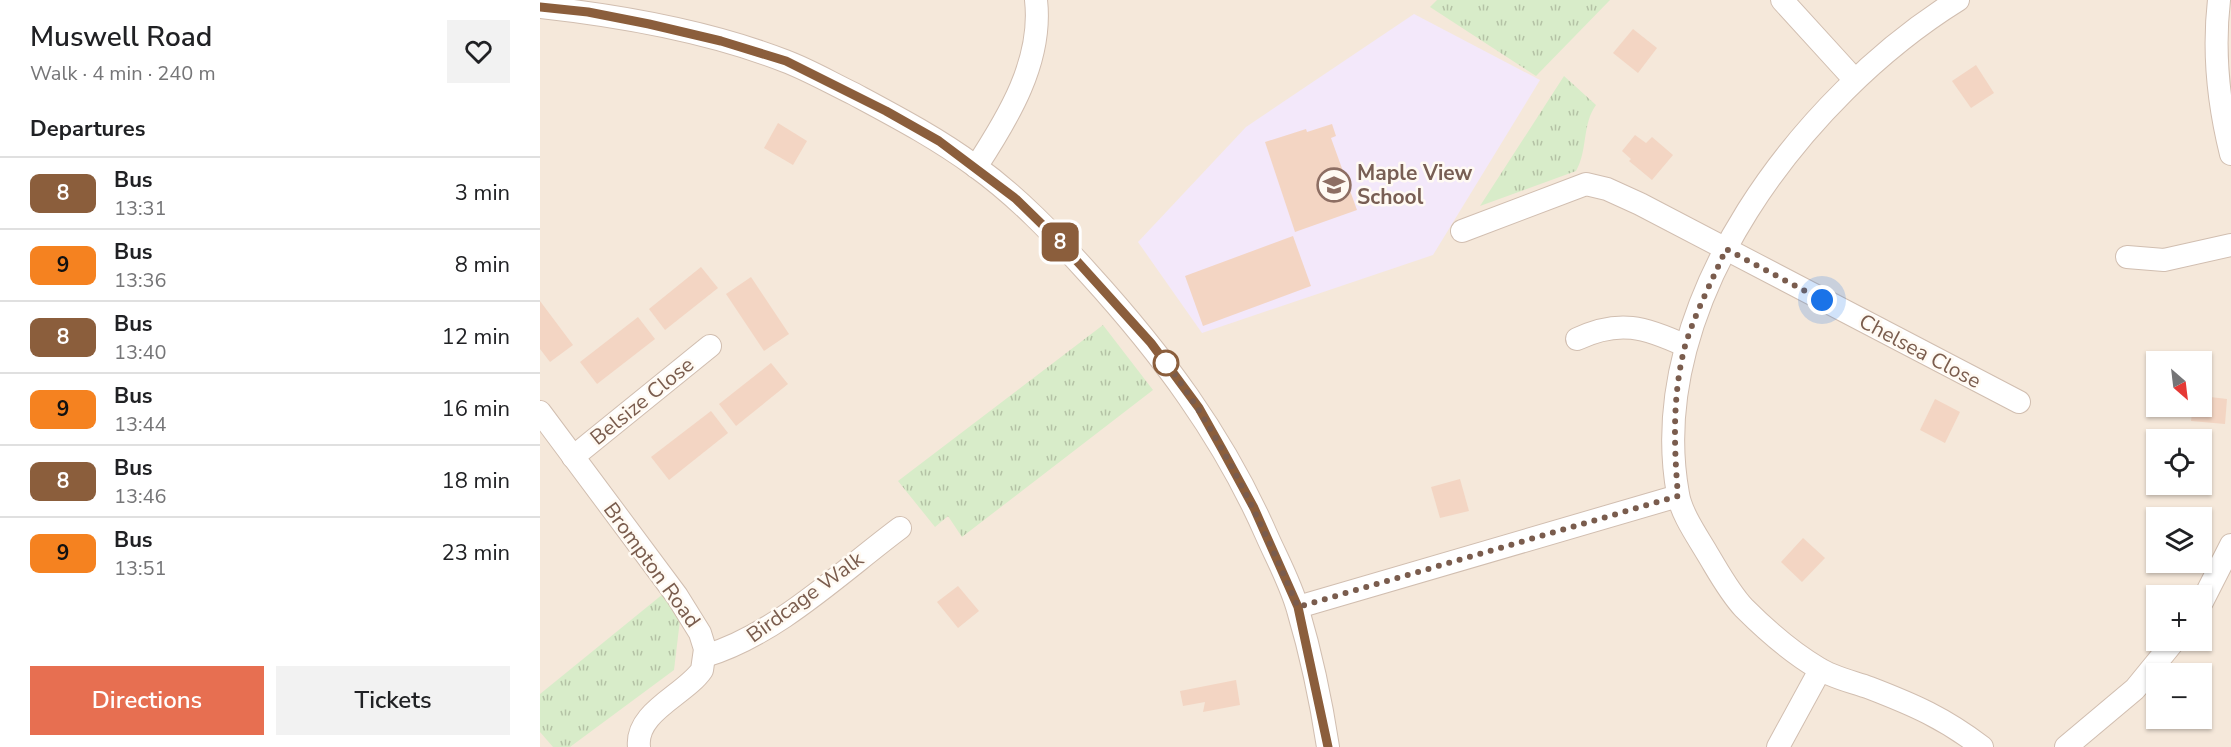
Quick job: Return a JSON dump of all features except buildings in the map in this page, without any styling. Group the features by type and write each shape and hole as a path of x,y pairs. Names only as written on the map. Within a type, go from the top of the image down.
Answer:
{"street":[{"path":"976,167 1002,128 1027,75 1038,16 1036,0"},
{"path":"1782,0 1854,79"},
{"path":"1958,0 1908,33 1854,79 1795,145 1763,187 1726,249 1686,346 1675,409 1674,449 1678,496 1702,545 1742,606 1779,640 1820,669 1912,704 1951,723 1982,747"},
{"path":"2219,0 2215,48 2219,94 2231,153"},
{"path":"540,7 588,12 649,24 721,41 786,61 886,111 939,141 1016,199 1057,239 1120,308 1199,408 1254,508 1298,607 1328,747"},
{"name":"Chelsea Close","path":"1462,231 1586,184 1606,189 1640,204 2019,402"},
{"path":"2127,257 2164,260 2231,245"},
{"path":"1577,339 1600,328 1628,326 1658,333 1686,346"},
{"name":"Belsize Close","path":"573,457 710,345"},
{"name":"Brompton Road","path":"540,412 677,596 704,640 705,656 702,670 646,723 638,738 639,747"},
{"path":"1298,607 1678,496"},
{"name":"Birdcage Walk","path":"705,656 734,647 765,630 900,528"},
{"path":"2211,585 2231,545"},
{"path":"2066,747 2135,689 2166,651"},
{"path":"1778,747 1820,669"}],"shaded area":[{"path":"540,0 2231,0 2231,747 540,747"},
{"name":"Maple View School","path":"1414,14 1540,80 1433,255 1202,333 1138,242 1246,127"}],"green space":[{"path":"1437,0 1610,0 1536,76 1430,7"},
{"path":"1564,76 1596,105 1589,120 1580,163 1576,171 1480,206"},
{"path":"1103,325 1153,390 962,537 948,516 935,527 898,481"},
{"path":"663,594 680,620 674,670 570,747 553,747 540,732 540,694"}],"bus line":[{"name":"8","path":"540,7 588,12 649,24 721,41 786,61 886,111 939,141 1016,199 1057,239 1151,343 1199,408 1254,508 1298,607 1328,747"}],"place":[{"name":"Maple View School","path":"1334,185"}],"route":[{"path":"1166,363 1164,360 1199,408 1254,508 1298,607 1678,496 1674,449 1675,409 1680,376 1686,346 1704,297 1726,249 1822,300"}]}
